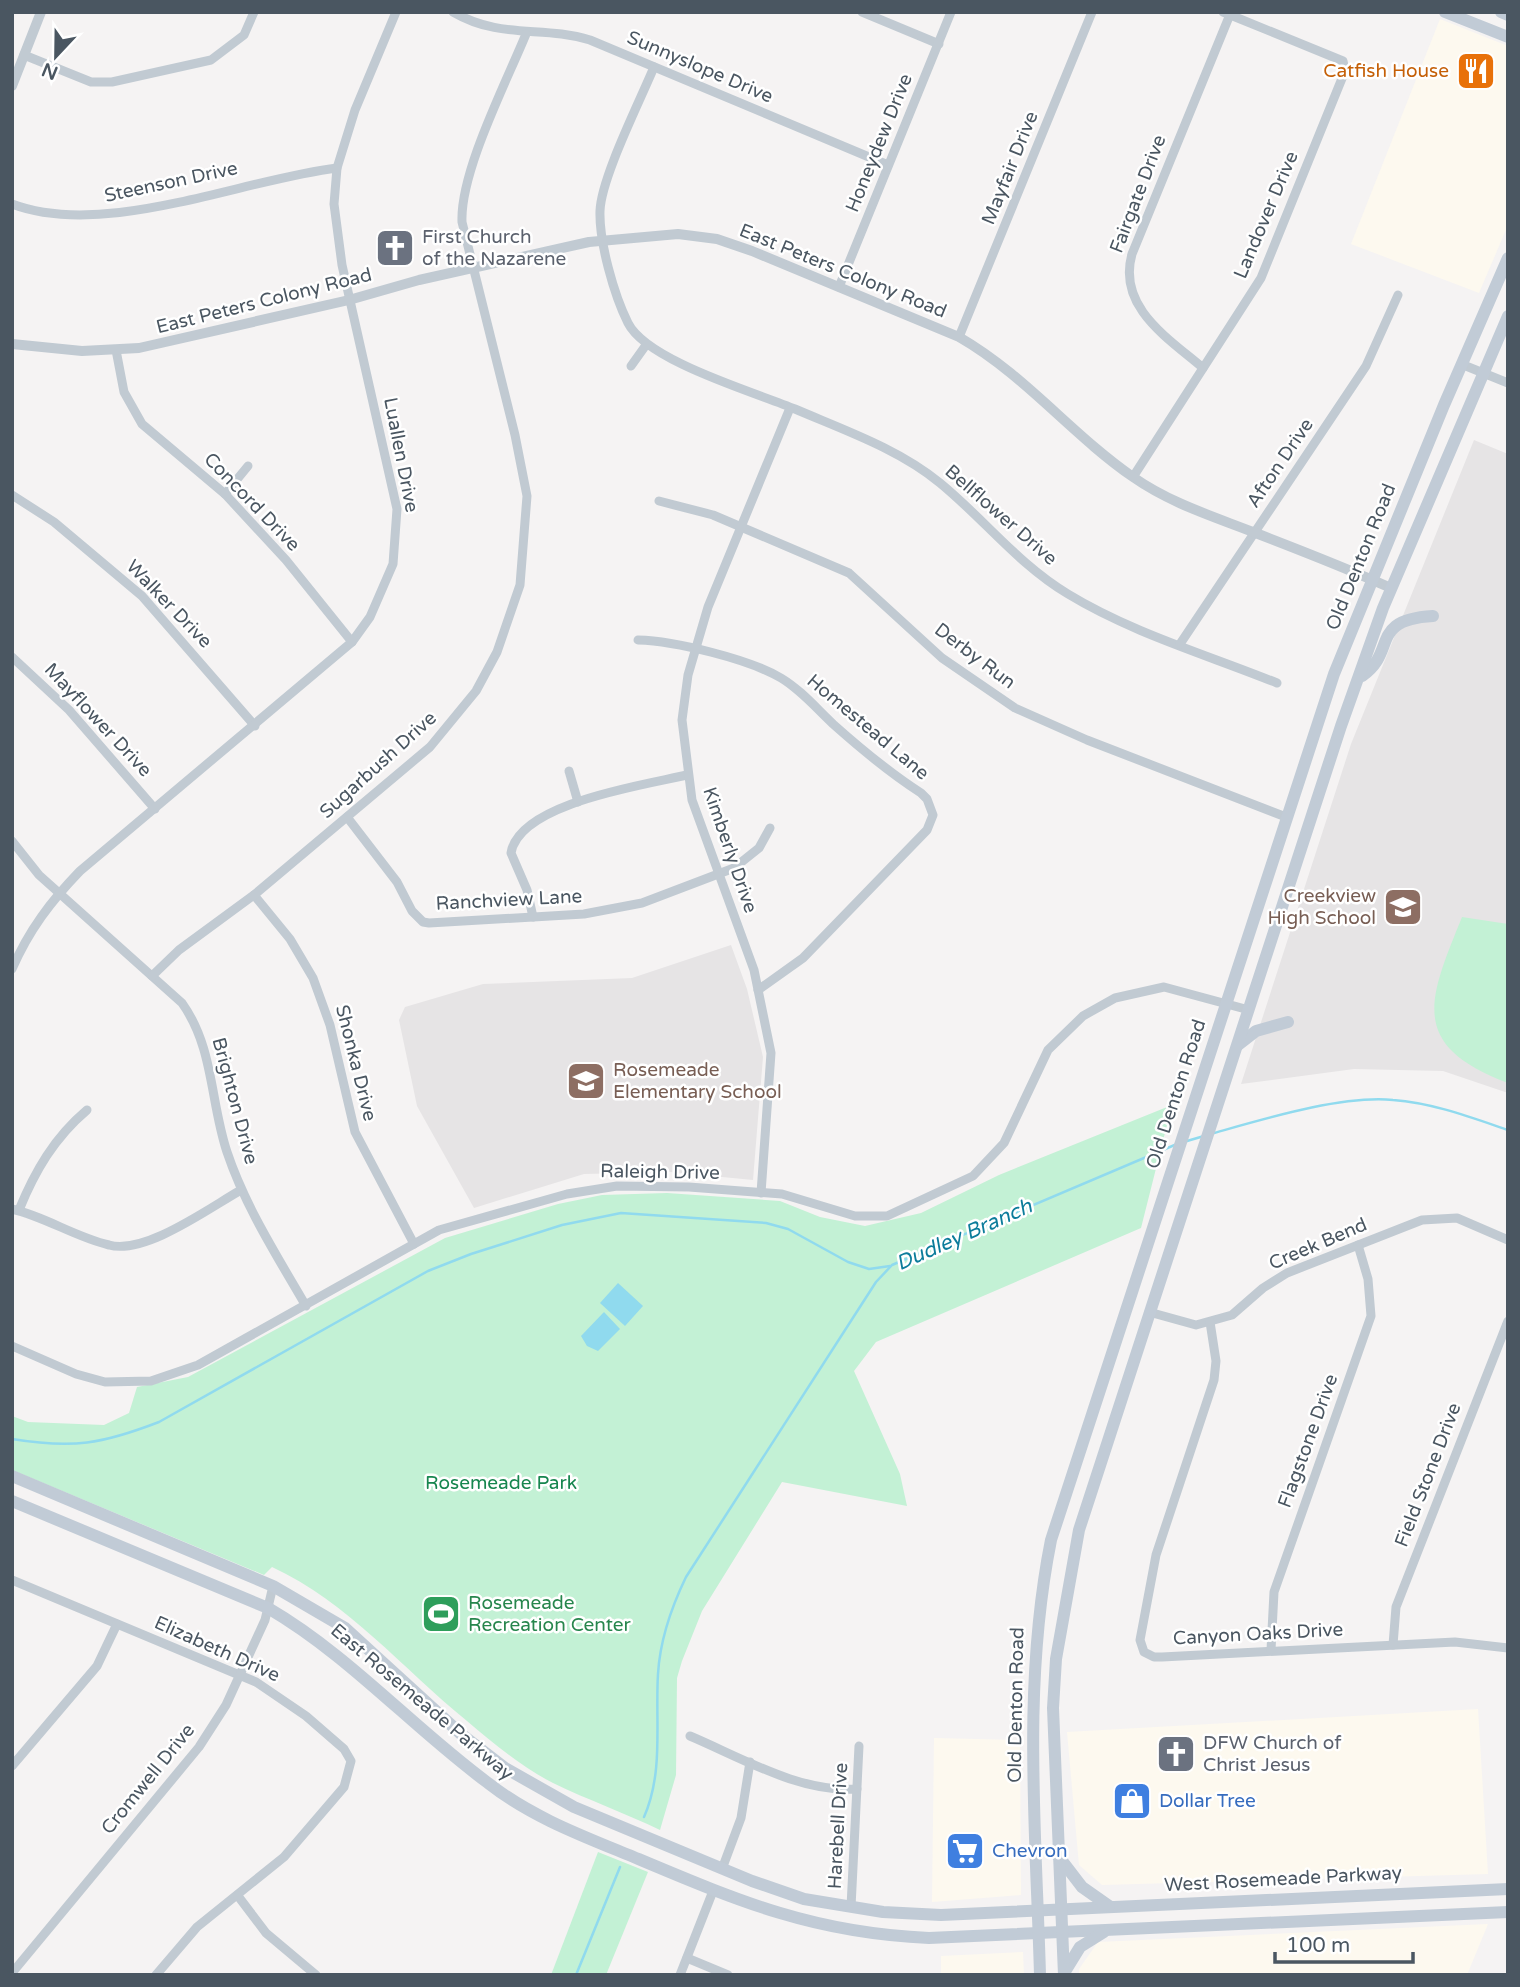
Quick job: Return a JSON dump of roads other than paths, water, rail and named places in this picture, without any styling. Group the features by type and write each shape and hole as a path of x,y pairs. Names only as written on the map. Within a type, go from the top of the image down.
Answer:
{"main road":[{"path":"1501,12 1508,15"},
{"path":"1450,13 1508,37"},
{"name":"Old Denton Road","path":"1040,1975 1031,1718 1036,1631 1051,1540 1334,674 1461,364 1508,258"},
{"name":"Old Denton Road","path":"1064,1974 1054,1760 1055,1681 1066,1591 1079,1530 1308,823 1359,678 1391,588 1508,316"},
{"path":"1359,678 1368,672 1387,634 1397,623 1412,617 1433,616"},
{"path":"1237,1045 1256,1031 1288,1022"},
{"path":"1128,1306 1149,1312"},
{"name":"East Rosemeade Parkway","path":"12,1477 274,1586 345,1628 461,1734 524,1781 587,1814 804,1899 851,1907 941,1915 1061,1909"},
{"name":"East Rosemeade Parkway","path":"12,1501 268,1608 328,1647 424,1733 506,1797 556,1825 713,1891 793,1919 888,1936 974,1937 1062,1931"},
{"path":"1032,1681 1055,1681"},
{"path":"1059,1857 1082,1887 1110,1907"},
{"path":"713,1891 722,1869"},
{"name":"West Rosemeade Parkway","path":"1061,1909 1508,1889"},
{"path":"1378,1894 1380,1918"},
{"path":"1234,1900 1235,1925"},
{"path":"1062,1931 1508,1912"},
{"path":"1064,1974 1080,1947 1105,1931"}],"street":[{"path":"12,86 41,12"},
{"path":"24,55 91,82 112,82 211,60 244,35 254,12"},
{"name":"Luallen Drive","path":"12,969 27,935 58,893 80,871 352,642 370,617 393,564 397,529 393,484 349,300 335,224 337,168 355,110 396,12"},
{"name":"Sunnyslope Drive","path":"453,12 486,27 526,34 572,34 888,165"},
{"path":"862,12 939,44"},
{"name":"Honeydew Drive","path":"839,287 951,12"},
{"name":"Mayfair Drive","path":"960,337 1092,12"},
{"name":"Fairgate Drive","path":"1203,368 1140,310 1127,275 1132,254 1228,13"},
{"name":"Landover Drive","path":"1133,477 1266,268 1345,71 1343,61 1228,13"},
{"name":"Sugarbush Drive","path":"152,976 179,950 254,895 430,747 476,691 497,652 520,585 527,517 525,484 462,222 461,204 469,174 526,34"},
{"name":"Bellflower Drive","path":"654,67 601,202 604,240 618,298 628,324 646,345 670,359 901,457 939,482 1017,555 1068,594 1113,617 1277,683"},
{"name":"Steenson Drive","path":"12,204 59,214 109,214 145,209 302,172 337,168"},
{"name":"East Peters Colony Road","path":"12,344 54,350 116,350 164,343 349,300 419,280 604,240 678,234 701,236 752,251 960,337 1027,383 1088,442 1133,477 1172,501 1391,588"},
{"name":"Afton Drive","path":"1180,644 1366,366 1398,295"},
{"path":"631,366 646,345"},
{"name":"Concord Drive","path":"116,350 120,379 135,415 150,432 225,494 286,560 352,642"},
{"path":"1461,364 1508,383"},
{"name":"Kimberly Drive","path":"761,1193 771,1053 758,990 721,874 695,810 687,775 682,720 694,649 790,408"},
{"path":"225,494 248,466"},
{"name":"Walker Drive","path":"12,495 54,522 142,596 255,726"},
{"name":"Derby Run","path":"659,501 696,509 849,573 942,658 1014,708 1102,747 1286,817"},
{"name":"Homestead Lane","path":"638,640 662,641 694,649 779,677 800,692 859,747 927,799 933,815 927,830 803,958 758,990"},
{"name":"Mayflower Drive","path":"12,657 69,710 155,809"},
{"path":"569,771 578,802"},
{"path":"533,917 527,890 511,853 521,831 578,802 687,775"},
{"name":"Ranchview Lane","path":"347,817 390,872 412,911 423,922 587,914 624,908 721,874 739,865 759,848 770,828"},
{"name":"Brighton Drive","path":"12,841 39,875 182,1003 197,1027 211,1074 226,1151 241,1190 306,1306"},
{"name":"Shonka Drive","path":"254,895 284,931 313,978 330,1025 355,1132 414,1244"},
{"name":"Raleigh Drive","path":"12,1346 76,1374 105,1382 151,1381 198,1365 439,1230 588,1189 644,1185 782,1194 855,1216 887,1216 973,1176 995,1156 1004,1143 1048,1050 1083,1016 1115,998 1156,987 1179,989 1249,1010"},
{"path":"87,1111 70,1124 41,1162 15,1210 95,1241 127,1248 166,1232 241,1190"},
{"name":"Creek Bend","path":"1149,1312 1196,1325 1232,1315 1263,1288 1287,1273 1413,1223 1443,1217 1457,1218 1508,1240"},
{"name":"Flagstone Drive","path":"1270,1650 1274,1592 1371,1316 1368,1279 1358,1245"},
{"name":"Field Stone Drive","path":"1393,1646 1396,1607 1508,1321"},
{"name":"Canyon Oaks Drive","path":"1210,1322 1216,1361 1214,1380 1156,1555 1140,1644 1143,1652 1154,1657 1455,1642 1508,1647"},
{"name":"Elizabeth Drive","path":"12,1580 256,1682 306,1716 344,1749 351,1760 344,1787 272,1870 197,1927 156,1975"},
{"name":"Cromwell Drive","path":"12,1973 199,1747 226,1705 268,1608 274,1586"},
{"path":"12,1766 97,1666 117,1624"},
{"path":"690,1736 750,1762 831,1791 857,1789"},
{"name":"Harebell Drive","path":"851,1907 859,1746"},
{"path":"722,1869 741,1818 750,1762"},
{"path":"680,1975 713,1891"},
{"path":"238,1896 266,1933 316,1975"},
{"path":"687,1958 728,1975"}],"water":[{"path":"618,1283 643,1306 625,1326 600,1303"},
{"path":"604,1312 620,1329 598,1351 587,1346 581,1336"}],"waterway":[{"name":"Dudley Branch","path":"1214,1133 1303,1109 1373,1099 1437,1107 1508,1130"},
{"name":"Dudley Branch","path":"1187,1141 1204,1136"},
{"name":"Dudley Branch","path":"644,1817 656,1764 661,1648 671,1612 686,1577 876,1282 892,1265 1177,1144"},
{"path":"12,1439 70,1444 104,1440 159,1422 428,1271 471,1254 562,1225 621,1213 766,1223 788,1229 848,1262 869,1269 890,1266"},
{"name":"Dudley Branch","path":"576,1975 620,1867"}],"place":[{"name":"Catfish House","path":"1476,71"},
{"name":"First Church of the Nazarene","path":"395,248"},
{"name":"Creekview High School","path":"1403,907"},
{"name":"Rosemeade Elementary School","path":"586,1081"},
{"name":"Rosemeade Recreation Center","path":"441,1614"},
{"name":"DFW Church of Christ Jesus","path":"1176,1754"},
{"name":"Dollar Tree","path":"1132,1801"},
{"name":"Chevron","path":"965,1851"}],"park label":[{"name":"Rosemeade Park","path":"501,1483"}]}
